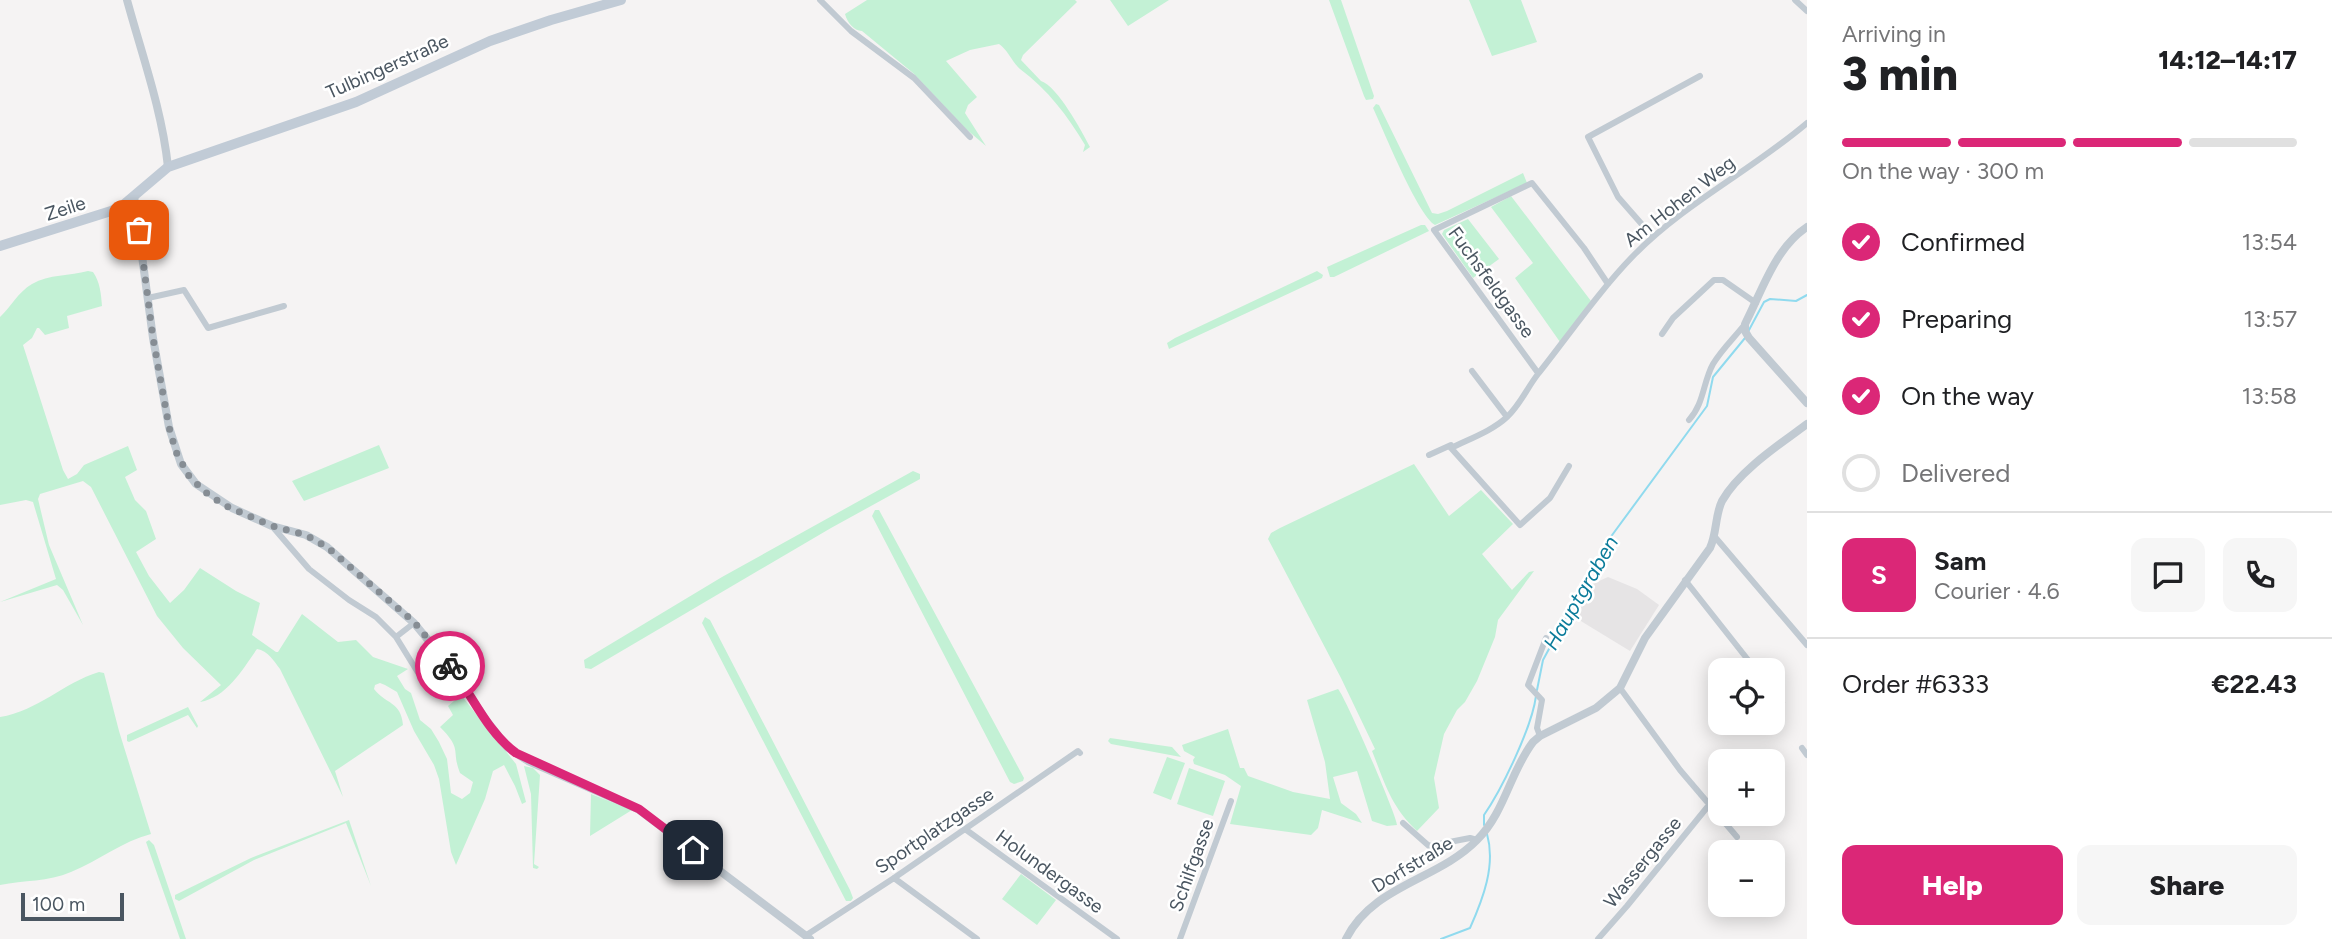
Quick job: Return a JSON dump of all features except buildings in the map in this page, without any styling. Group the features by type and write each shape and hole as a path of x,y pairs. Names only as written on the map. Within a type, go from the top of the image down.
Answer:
{"main road":[{"name":"Tulbingerstraße","path":"167,167 356,102 490,41 621,0"},
{"name":"Zeile","path":"0,246 111,211 134,196 167,167"}],"street":[{"path":"127,0 152,87 167,167"},
{"path":"820,0 851,31 914,78 970,137"},
{"path":"1795,0 1807,10"},
{"path":"1653,237 1618,197 1588,136 1700,76"},
{"name":"Am Hohen Weg","path":"1429,455 1499,424 1507,417 1608,284 1653,237 1807,123"},
{"name":"Fuchsfeldgasse","path":"1538,373 1434,230 1532,183 1584,248 1608,284"},
{"path":"134,196 169,427 181,464 189,476 205,492 224,505 272,526 316,540 414,622 452,668 508,748 528,761 621,800 653,820 807,937"},
{"path":"1689,420 1698,410 1714,362 1746,331 1756,303 1786,246 1807,227"},
{"path":"1662,334 1673,318 1714,280 1723,281 1756,303"},
{"path":"148,298 184,290 208,328 284,306"},
{"path":"1746,331 1807,403"},
{"path":"1472,371 1507,417"},
{"path":"1546,638 1528,685 1542,700 1537,728 1540,736 1596,708 1620,688 1645,638 1710,548 1715,537 1721,504 1732,486 1807,424"},
{"path":"1451,447 1520,525 1550,498 1569,466"},
{"path":"272,526 309,569 376,617 396,637 425,684"},
{"path":"1715,537 1807,645"},
{"path":"1685,580 1747,658"},
{"path":"396,637 414,622"},
{"path":"1620,688 1708,804"},
{"name":"Dorfstraße","path":"1346,939 1360,918 1387,894 1455,858 1480,837 1493,821 1528,748 1540,736"},
{"path":"1802,748 1807,755"},
{"name":"Sportplatzgasse","path":"807,937 1078,751 1080,753"},
{"name":"Schilfgasse","path":"1180,939 1231,801"},
{"name":"Wassergasse","path":"1598,939 1708,806"},
{"path":"1403,823 1429,846 1480,837"},
{"path":"1727,826 1737,837"},
{"name":"Holundergasse","path":"965,828 1117,939"},
{"path":"894,878 977,939"}],"shaded area":[{"path":"1608,577 1637,589 1659,605 1630,651 1571,615 1590,585"}],"green space":[{"path":"867,0 1075,0 1077,2 1021,60 1055,91 1090,147 1083,152 1085,145 1064,113 999,44 970,50 946,61 977,97 968,105 965,113 986,146 966,129 913,73 862,31 851,26 845,14"},
{"path":"1110,0 1169,0 1128,26"},
{"path":"1329,0 1341,0 1373,99 1366,100 1364,96"},
{"path":"1469,0 1521,0 1537,42 1492,56"},
{"path":"1376,104 1379,105 1432,213 1447,211 1523,173 1527,183 1435,225 1419,205 1401,171 1373,108"},
{"path":"1511,196 1591,301 1560,342 1515,278 1533,263 1491,207"},
{"path":"1468,219 1499,259 1473,278 1442,234 1444,230"},
{"path":"1425,225 1429,231 1330,277 1327,267"},
{"path":"1317,271 1323,275 1322,278 1169,349 1167,343 1175,338"},
{"path":"93,272 97,280 102,306 67,316 69,328 45,335 37,328 32,338 23,345 68,479 77,474 84,465 128,446 137,470 125,477 135,500 146,511 156,539 136,552 149,576 170,603 184,590 200,568 260,603 252,635 276,652 302,614 338,642 356,640 373,657 408,669 397,676 411,693 420,720 431,729 447,759 451,793 462,799 470,793 473,782 460,773 452,741 440,727 453,715 448,706 461,695 516,764 526,802 522,804 504,765 493,771 485,799 456,865 451,852 439,779 397,692 380,683 375,685 374,689 378,694 399,711 403,725 335,771 343,797 280,669 264,652 257,649 226,689 200,702 221,685 183,648 157,616 91,487 83,481 40,494 38,499 49,545 83,625 63,590 57,585 0,602 56,579 33,502 26,500 0,505 0,317 32,284 52,277"},
{"path":"379,445 389,468 304,501 292,481"},
{"path":"1414,464 1449,516 1481,490 1513,524 1482,554 1512,590 1529,572 1534,571 1498,620 1495,637 1477,681 1444,734 1434,778 1439,808 1417,831 1401,814 1391,796 1372,751 1375,749 1268,539 1271,533 1280,528"},
{"path":"913,471 920,474 920,479 591,669 585,668 584,660 722,577"},
{"path":"875,510 879,510 1024,778 1023,781 1014,784 1010,782 872,516"},
{"path":"705,617 710,620 850,890 853,898 851,901 846,901 702,623"},
{"path":"99,672 104,673 151,834 130,841 62,875 0,885 0,717 26,709"},
{"path":"1338,689 1370,756 1397,825 1387,826 1372,821 1357,771 1333,777 1341,803 1356,814 1362,823 1322,810 1318,828 1311,835 1230,824 1241,786 1225,775 1194,764 1195,757 1184,751 1182,745 1228,729 1240,768 1244,768 1248,776 1293,792 1330,799 1325,762 1307,700"},
{"path":"188,707 197,728 188,715 127,741 127,735"},
{"path":"1110,738 1172,747 1181,757 1111,744 1108,741"},
{"path":"1167,757 1185,763 1171,800 1153,793"},
{"path":"524,766 533,768 540,775 534,864 539,867 537,869 533,868 531,794"},
{"path":"1189,768 1225,781 1213,816 1177,804"},
{"path":"591,794 632,810 590,836"},
{"path":"349,820 371,886 346,823 254,860 179,901 175,899 175,895 251,858"},
{"path":"149,840 154,845 186,939 180,939 146,842"},
{"path":"1021,874 1056,900 1037,925 1002,899"}],"waterway":[{"name":"Hauptgraben","path":"1749,330 1764,302 1770,299 1796,301 1807,295"},
{"name":"Hauptgraben","path":"1537,690 1543,660 1607,542 1707,406 1713,377 1745,338"},
{"name":"Hauptgraben","path":"1484,825 1484,815 1523,740 1536,696"},
{"name":"Hauptgraben","path":"1441,939 1470,928 1489,870 1487,834"}],"way so far":[{"path":"139,230 153,338 169,427 176,452 189,476 205,492 224,505 272,526 306,535 327,547 414,622 450,666"}],"route":[{"path":"450,666 508,748 528,761 639,809 693,850"}]}
